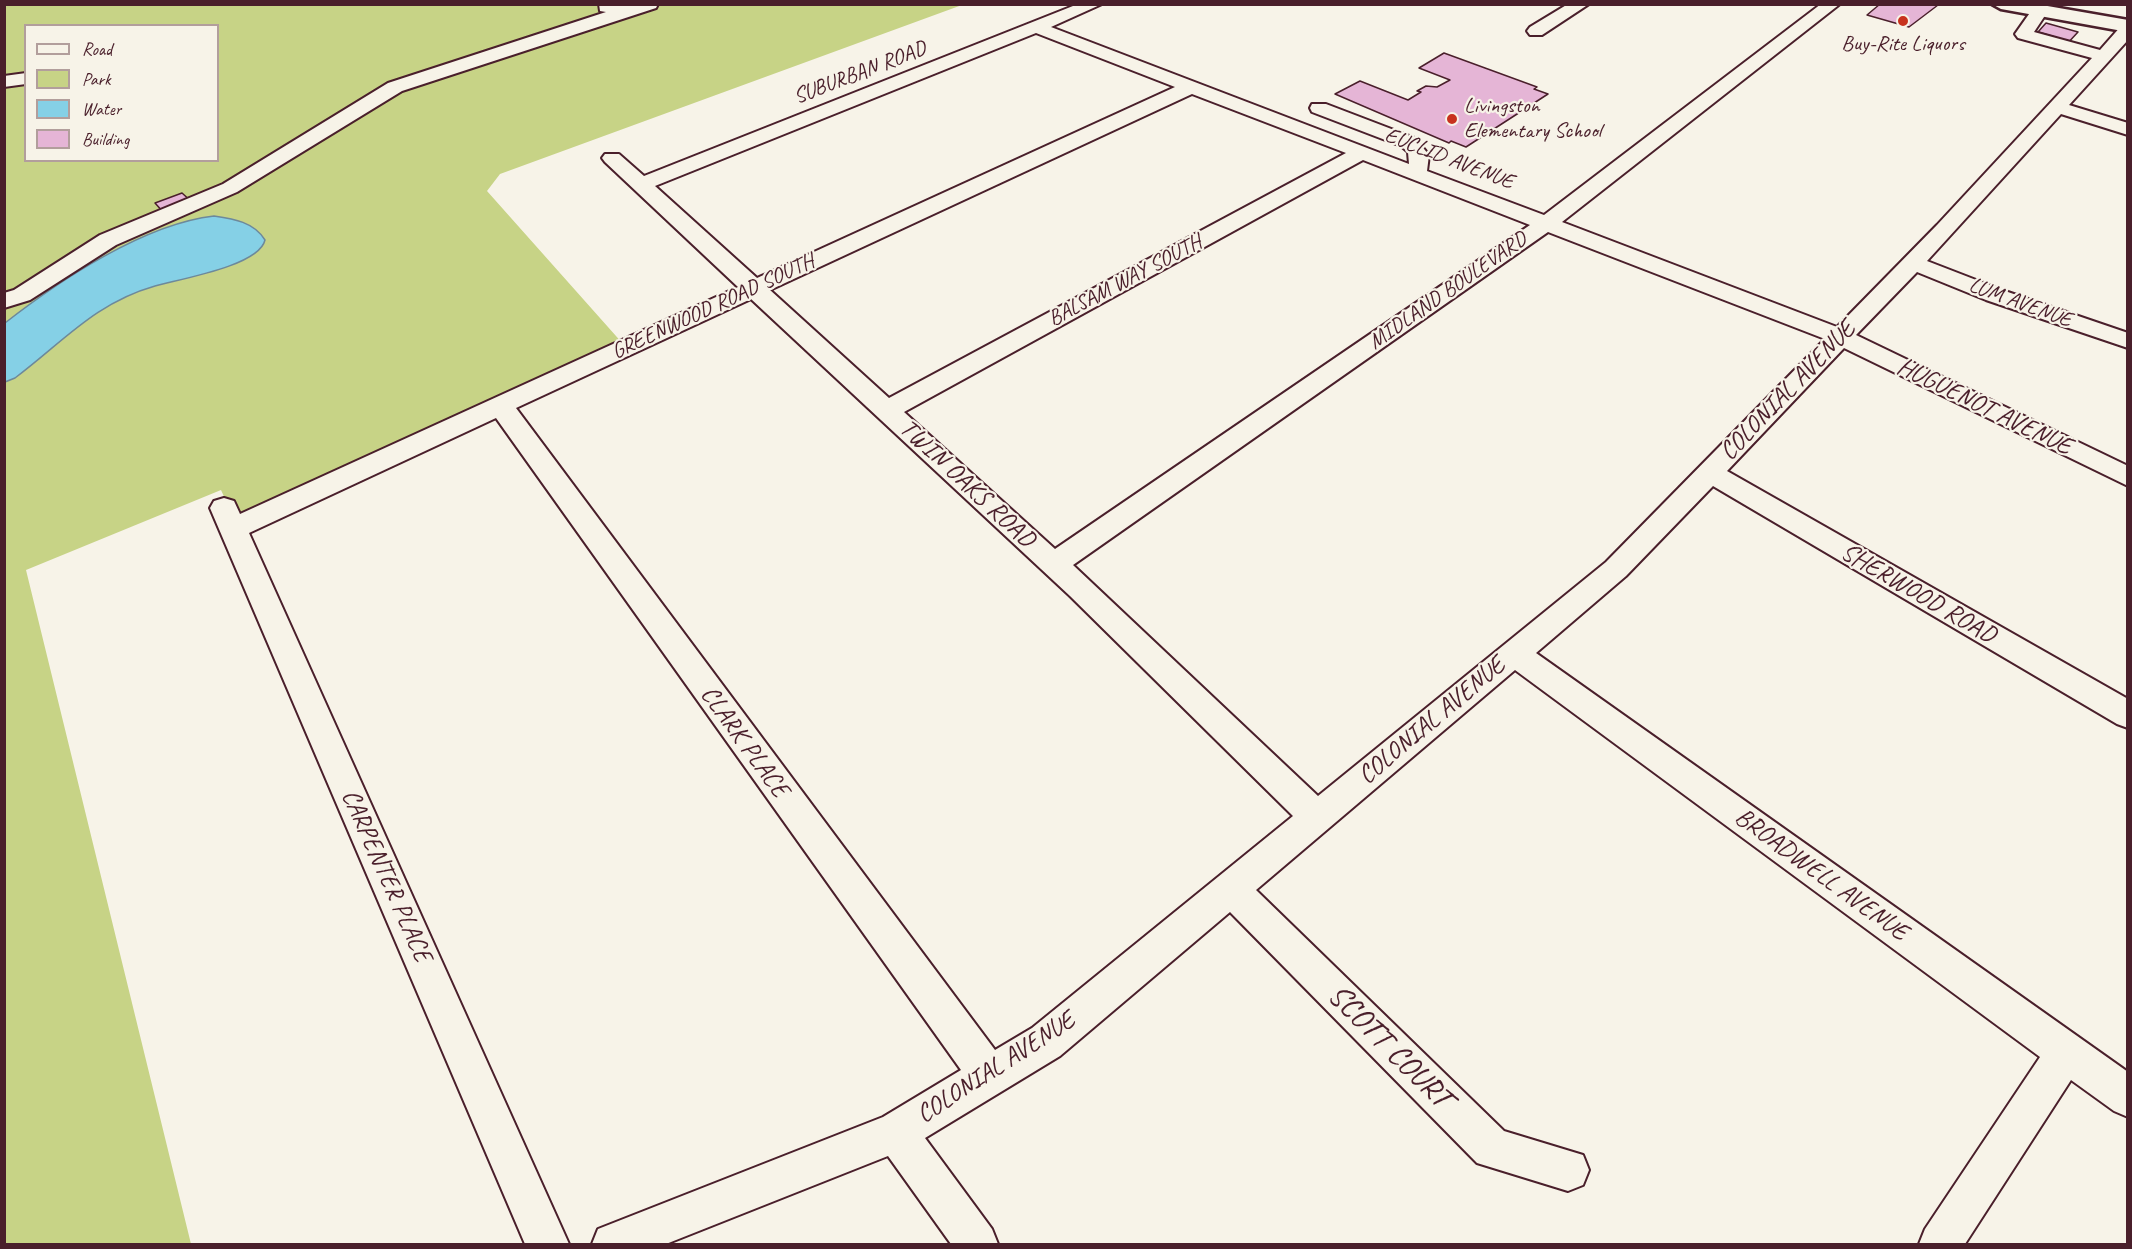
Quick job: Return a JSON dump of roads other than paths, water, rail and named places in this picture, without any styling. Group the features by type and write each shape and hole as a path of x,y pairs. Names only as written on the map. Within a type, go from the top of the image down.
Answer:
{"main road":[{"path":"2001,4 2040,11 2093,13 2127,27"}],"street":[{"path":"601,4 615,11 625,11"},
{"path":"4,301 22,295 108,240 230,189 395,87 650,4"},
{"name":"SUBURBAN ROAD","path":"642,184 1094,4"},
{"path":"1536,31 1581,4"},
{"name":"MIDLAND BOULEVARD","path":"1054,564 1547,222 1832,4"},
{"path":"2040,11 2024,34 2111,56"},
{"name":"COLONIAL AVENUE","path":"613,1245 896,1132 1046,1042 1616,569 1913,263 2056,108 2111,56 2127,27"},
{"name":"EUCLID AVENUE","path":"1038,28 1841,337"},
{"path":"4,82 24,78"},
{"name":"GREENWOOD ROAD SOUTH","path":"229,518 501,405 1192,86"},
{"path":"1319,108 1408,142 1418,150 1421,156 1417,172"},
{"path":"2056,108 2127,129"},
{"name":"BALSAM WAY SOUTH","path":"887,410 1364,152"},
{"name":"TWIN OAKS ROAD","path":"612,158 1054,564 1317,817"},
{"name":"LUM AVENUE","path":"1913,263 1994,295 2127,341"},
{"name":"HUGUENOT AVENUE","path":"1841,337 2127,477"},
{"name":"CLARK PLACE","path":"501,405 634,592 990,1077"},
{"name":"SHERWOOD ROAD","path":"1709,472 2127,715"},
{"name":"CARPENTER PLACE","path":"229,518 547,1245"},
{"name":"BROADWELL AVENUE","path":"1514,653 2127,1097"},
{"name":"SCOTT COURT","path":"1231,889 1492,1148 1568,1170"},
{"path":"1940,1245 2066,1052"},
{"path":"896,1132 977,1245"}],"water":[{"path":"214,216 236,220 255,229 265,240 260,249 234,264 155,286 115,302 80,325 15,378 5,382 5,323 51,289 104,256 160,230 187,221"}],"place":[{"name":"Buy-Rite Liquors","path":"1903,21"},
{"name":"Livingston Elementary School","path":"1452,119"}]}
